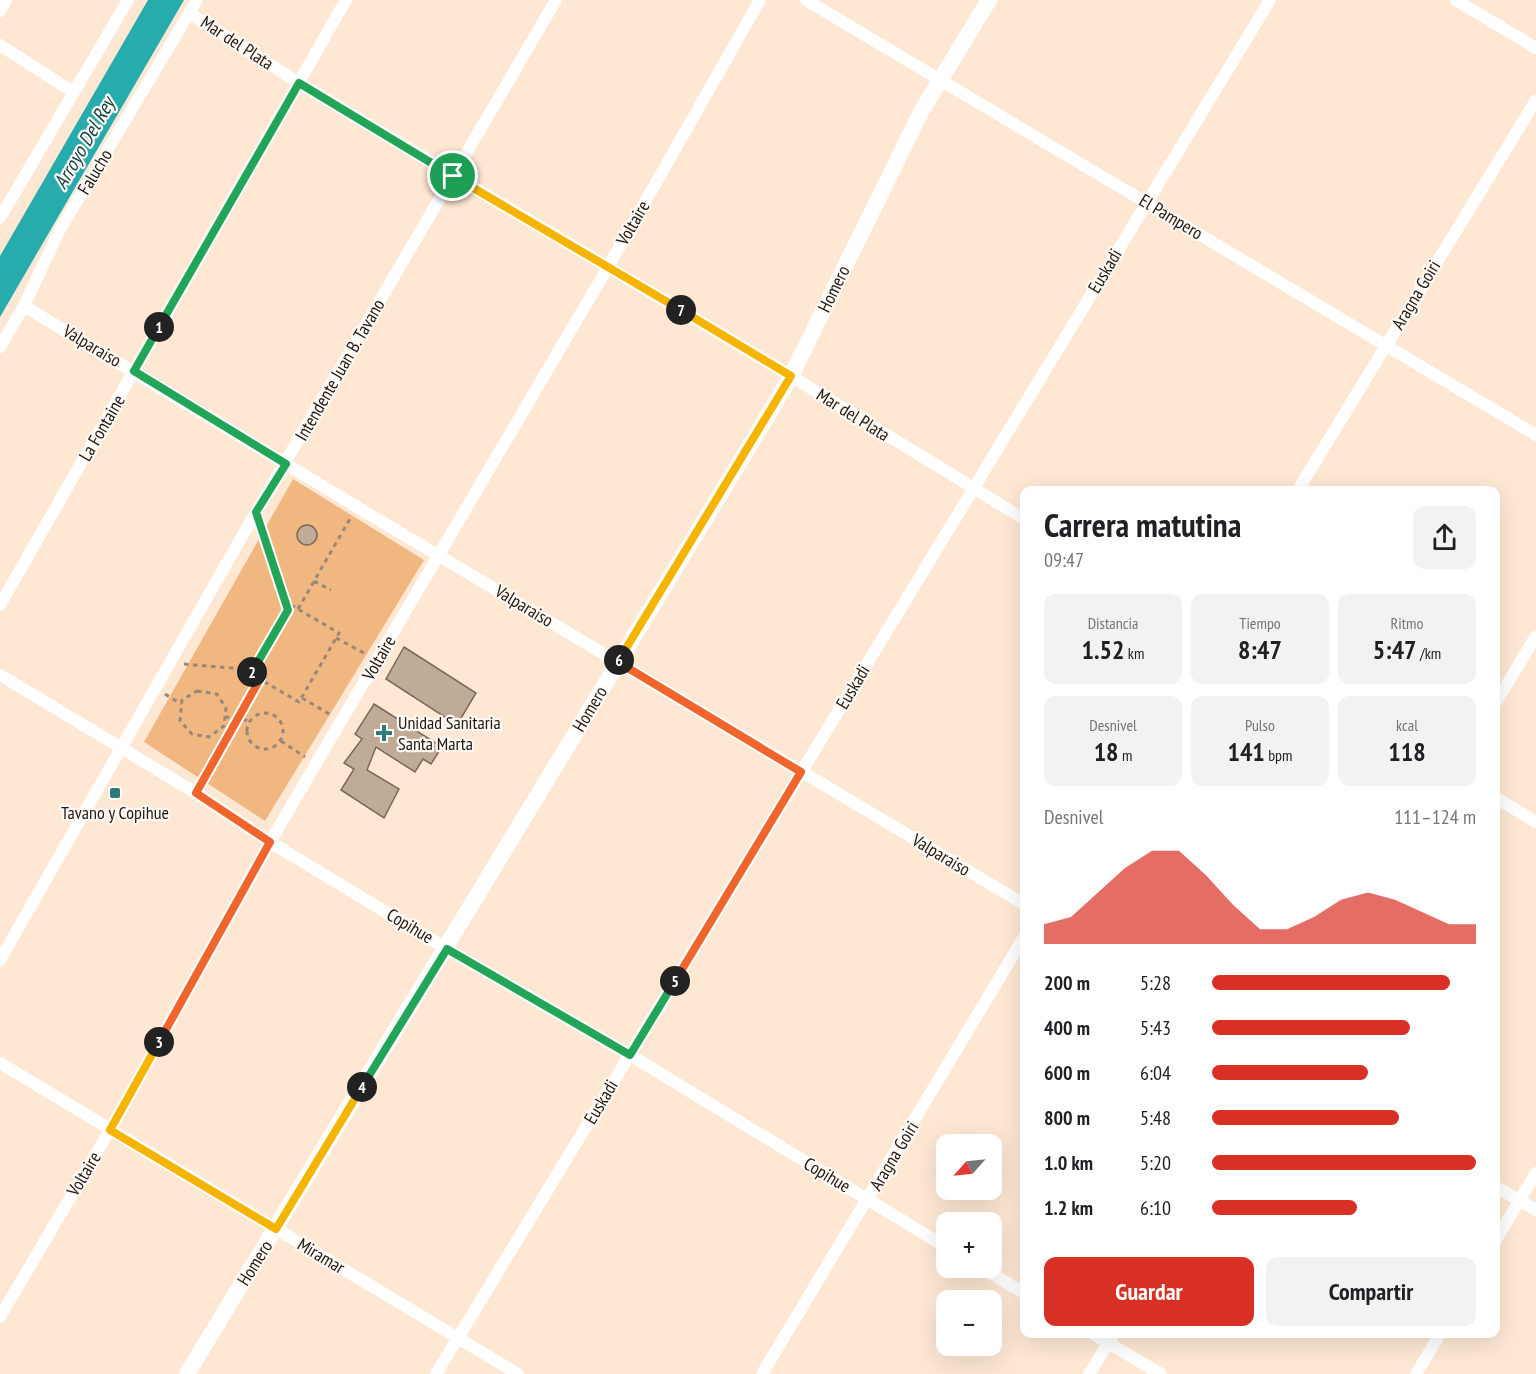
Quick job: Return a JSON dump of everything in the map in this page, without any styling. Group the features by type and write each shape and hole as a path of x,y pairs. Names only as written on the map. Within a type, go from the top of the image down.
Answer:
{"main road":[{"name":"Homero","path":"187,1374 447,949 791,376 922,110 989,0"}],"street":[{"path":"0,10 6,0"},
{"path":"0,218 128,0"},
{"name":"Falucho","path":"0,347 24,306 59,231 197,0"},
{"name":"La Fontaine","path":"0,605 346,0"},
{"name":"Intendente Juan B. Tavano","path":"0,960 256,512 556,0"},
{"name":"Voltaire","path":"0,1317 110,1130 270,842 608,267 760,0"},
{"name":"El Pampero","path":"806,0 1536,435"},
{"name":"Euskadi","path":"436,1374 1270,0"},
{"path":"1456,0 1536,48"},
{"name":"Mar del Plata","path":"189,13 299,83 791,376 1020,517"},
{"path":"0,45 73,92"},
{"name":"Aragna Goiri","path":"1300,486 1536,100"},
{"name":"Valparaiso","path":"24,306 1020,902"},
{"path":"1500,695 1536,636"},
{"name":"Copihue","path":"0,675 196,793 270,842 447,949 630,1055 936,1240"},
{"path":"1500,800 1536,822"},
{"name":"Aragna Goiri","path":"762,1374 1020,944"},
{"name":"Miramar","path":"0,1063 519,1374"},
{"path":"1500,1233 1536,1173"},
{"path":"1500,1189 1536,1210"},
{"path":"999,1278 1020,1291"},
{"path":"1089,1374 1111,1338 1161,1374"},
{"path":"1416,1374 1438,1338"}],"path":[{"path":"298,609 357,507"},
{"path":"256,512 288,610"},
{"path":"314,581 331,590"},
{"path":"291,605 298,609 339,633 300,702 251,674 291,605"},
{"path":"336,638 378,661"},
{"path":"169,663 254,670"},
{"path":"196,793 260,679"},
{"path":"197,691 217,694 226,708 225,717 224,726 209,737 192,734 180,721 182,699 197,691"},
{"path":"302,698 342,721"},
{"path":"261,712 274,715 284,728 281,741 269,750 255,746 245,733 249,722 261,712"},
{"path":"225,717 249,722"},
{"path":"281,741 316,764"}],"shaded area":[{"path":"293,479 424,560 265,821 144,742"}],"water":[{"name":"Arroyo Del Rey","path":"148,0 184,0 0,317 0,256"}],"building":[{"path":"307,525 314,528 317,535 314,542 307,545 300,542 297,535 300,528"},
{"path":"404,647 476,693 457,725 386,679"},
{"path":"374,704 442,747 431,764 423,759 415,772 376,747 367,770 399,789 384,818 341,790 354,769 344,763 362,739 355,734"}],"place":[{"name":"Unidad Sanitaria Santa Marta","path":"384,733"},
{"name":"Tavano y Copihue","path":"115,793"}],"route":[{"path":"299,83 453,176 791,376 618,662 801,772 630,1055 447,949 276,1229 110,1130 270,842 196,793 260,679 251,674 288,610 256,512 286,464 134,371 299,83"}]}
